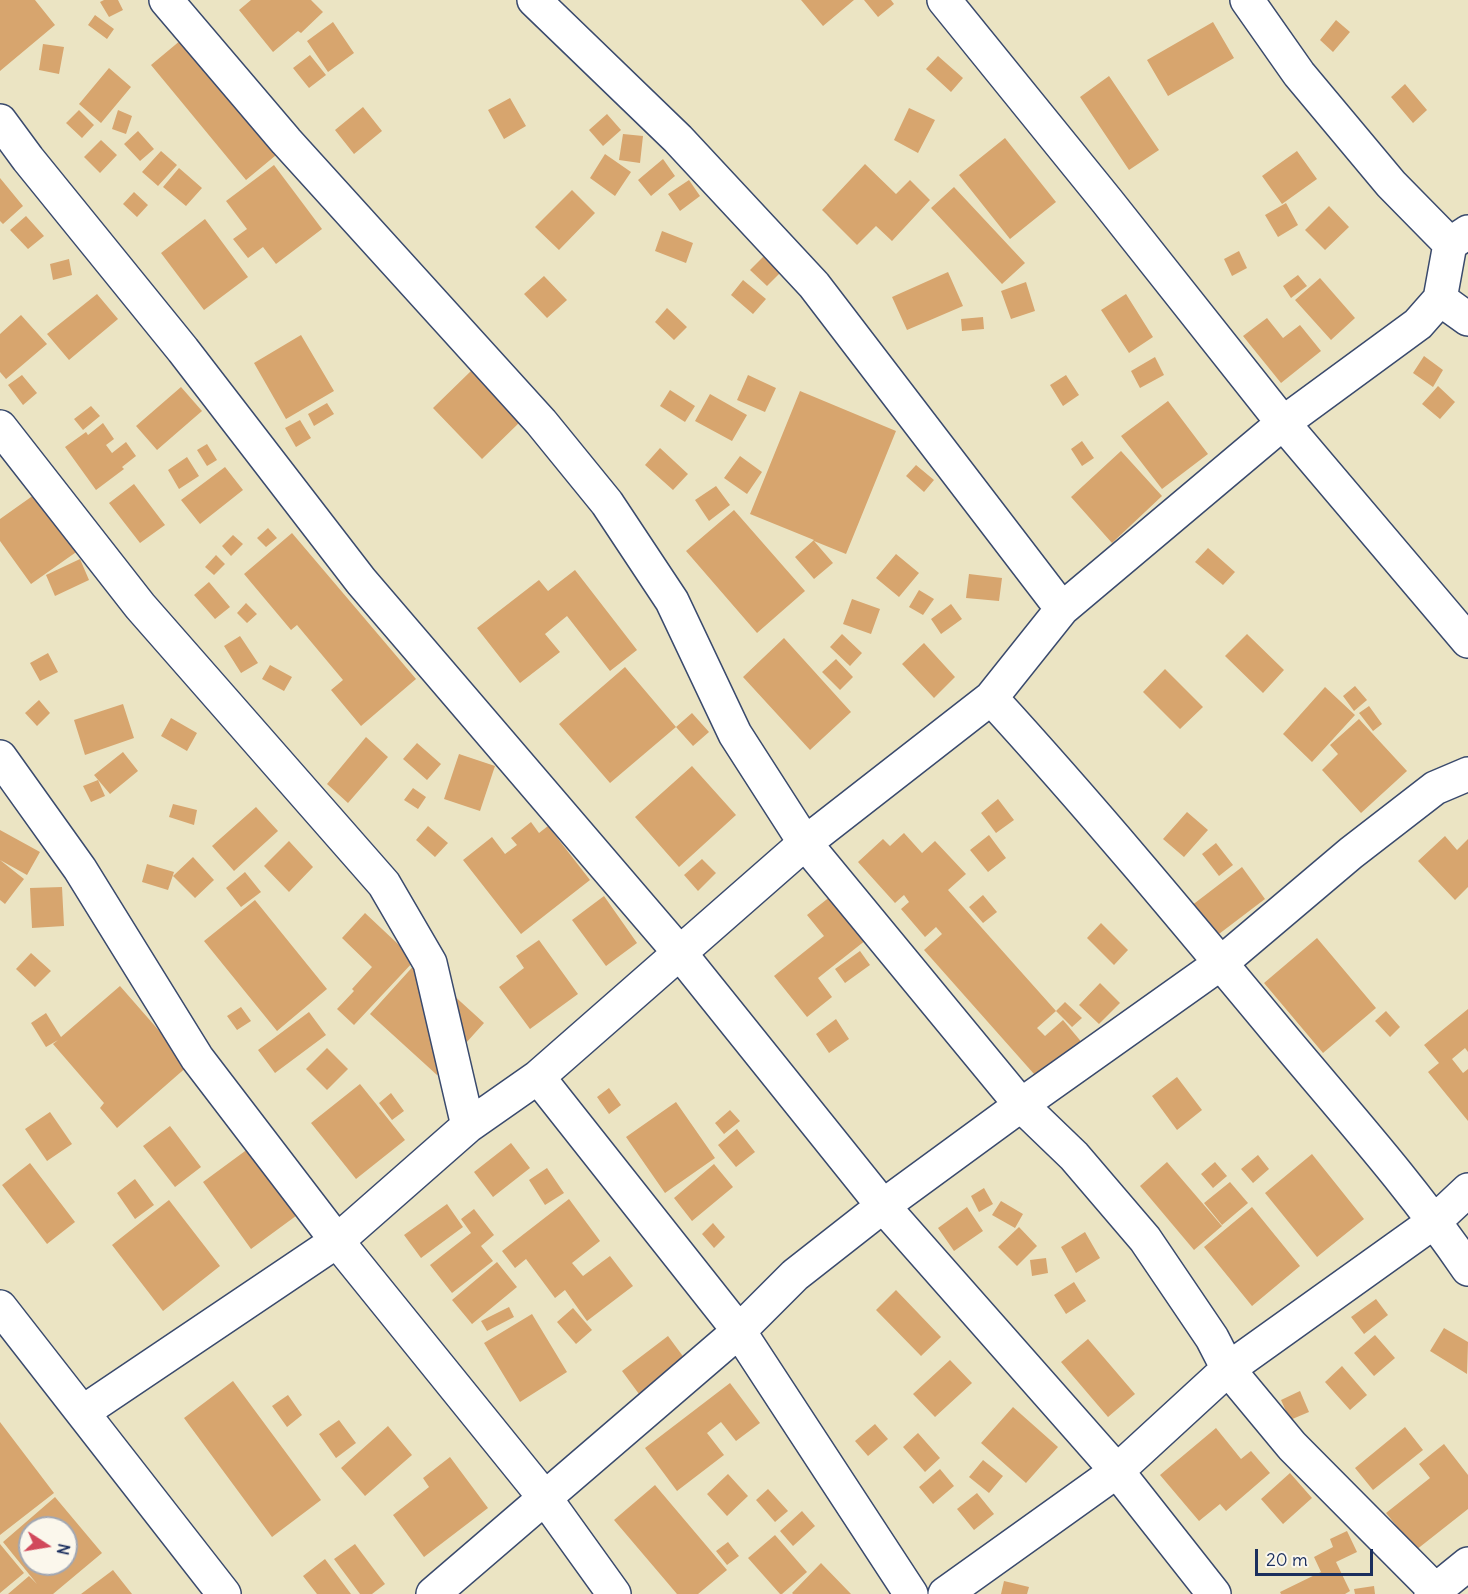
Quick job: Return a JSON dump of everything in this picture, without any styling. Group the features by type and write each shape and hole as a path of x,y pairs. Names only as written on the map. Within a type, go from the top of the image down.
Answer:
{"main road":[{"path":"166,0 286,141 541,422 607,503 672,601 735,734 805,843 1021,1105 1074,1156 1146,1239 1212,1338 1228,1369 1292,1446 1435,1593 1468,1564"},
{"path":"534,0 678,140 814,285 1062,609"},
{"path":"944,0 1283,423 1468,641"},
{"path":"83,1412 337,1241 468,1126 538,1077 805,843 991,698 1062,609 1283,423 1418,324 1440,299 1459,238 1391,184 1299,74 1247,0"},
{"path":"0,121 28,159 183,350 361,581 679,952 883,1206 1118,1471 1214,1594"},
{"path":"1440,299 1468,319"},
{"path":"0,427 140,606 384,884 430,963 468,1126"},
{"path":"991,698 1054,767 1221,963 1435,1221 1468,1269"},
{"path":"0,757 80,869 197,1058 337,1241 545,1498 614,1594"},
{"path":"433,1594 739,1331 795,1275 883,1206 1221,963 1352,853 1435,788 1468,774"},
{"path":"538,1077 739,1331 911,1594"},
{"path":"945,1594 1118,1471 1228,1369 1435,1221 1468,1190"},
{"path":"0,1307 224,1594"}],"building":[{"path":"0,0 35,0 55,25 0,71"},
{"path":"118,0 123,10 109,17 100,2"},
{"path":"251,0 311,0 323,12 301,33 298,31 273,52 239,10"},
{"path":"801,0 854,0 823,26"},
{"path":"864,0 891,0 894,4 878,17"},
{"path":"95,15 114,29 107,39 88,25"},
{"path":"1336,20 1350,32 1333,52 1320,40"},
{"path":"333,22 354,53 328,72 307,41"},
{"path":"1213,22 1234,58 1168,96 1147,60"},
{"path":"199,25 293,141 246,180 151,65"},
{"path":"43,44 64,47 59,74 39,70"},
{"path":"310,55 326,75 309,88 293,68"},
{"path":"938,56 963,78 951,92 926,69"},
{"path":"109,68 131,87 101,123 79,104"},
{"path":"1109,76 1159,150 1129,170 1080,97"},
{"path":"1405,84 1427,110 1413,123 1391,97"},
{"path":"510,98 526,126 504,139 488,110"},
{"path":"363,107 382,131 354,154 335,130"},
{"path":"909,108 935,120 918,153 894,140"},
{"path":"79,110 94,125 82,138 66,123"},
{"path":"118,110 132,116 126,134 112,129"},
{"path":"607,114 621,130 603,146 589,130"},
{"path":"138,131 154,149 140,161 124,144"},
{"path":"623,134 643,136 640,163 619,160"},
{"path":"1005,138 1056,202 1010,239 959,175"},
{"path":"101,140 117,155 100,173 84,157"},
{"path":"161,151 177,165 158,186 142,172"},
{"path":"1297,151 1317,179 1282,204 1262,176"},
{"path":"605,154 631,172 615,196 590,178"},
{"path":"663,159 675,176 651,196 638,180"},
{"path":"865,164 896,194 910,180 930,200 892,241 876,226 857,245 822,210"},
{"path":"274,165 322,229 276,264 263,247 248,258 233,239 247,229 226,201"},
{"path":"179,168 202,188 186,206 163,187"},
{"path":"0,178 23,206 3,224 0,221"},
{"path":"689,180 700,196 680,211 668,194"},
{"path":"954,187 1025,263 1002,284 931,208"},
{"path":"572,190 595,213 559,250 535,227"},
{"path":"134,192 148,205 137,217 123,204"},
{"path":"1286,203 1298,225 1278,237 1265,215"},
{"path":"1329,206 1349,227 1325,250 1305,230"},
{"path":"26,216 44,236 28,249 10,230"},
{"path":"205,219 248,277 204,310 161,253"},
{"path":"662,231 693,243 686,263 655,251"},
{"path":"1239,251 1247,268 1232,276 1224,259"},
{"path":"766,254 783,270 767,286 750,270"},
{"path":"69,259 72,275 53,280 50,264"},
{"path":"948,272 963,306 907,330 892,297"},
{"path":"1298,275 1307,286 1291,298 1283,286"},
{"path":"544,276 567,300 547,318 524,294"},
{"path":"1320,278 1355,318 1331,340 1295,300"},
{"path":"743,280 766,299 753,314 731,295"},
{"path":"1026,282 1035,311 1011,319 1001,291"},
{"path":"97,294 118,319 69,360 47,334"},
{"path":"1126,294 1153,337 1129,353 1101,310"},
{"path":"667,308 687,327 674,340 655,322"},
{"path":"21,315 47,344 6,379 0,372 0,334"},
{"path":"983,317 984,329 962,331 961,319"},
{"path":"1267,318 1283,338 1300,325 1321,351 1281,383 1243,336"},
{"path":"301,335 334,391 286,419 254,363"},
{"path":"1424,356 1443,370 1433,387 1413,373"},
{"path":"1155,357 1164,375 1140,388 1131,371"},
{"path":"472,370 522,420 482,459 433,408"},
{"path":"22,375 37,393 23,405 8,385"},
{"path":"748,375 776,388 765,412 737,400"},
{"path":"1066,375 1079,395 1063,406 1050,385"},
{"path":"1438,386 1455,402 1440,419 1422,404"},
{"path":"181,387 202,411 157,450 136,426"},
{"path":"670,390 695,406 685,422 660,406"},
{"path":"800,391 896,431 846,554 814,541 833,563 814,579 795,557 814,540 750,514"},
{"path":"710,394 747,415 732,441 695,421"},
{"path":"1168,401 1208,454 1162,489 1121,436"},
{"path":"327,403 334,414 314,426 308,414"},
{"path":"91,406 100,416 83,430 74,419"},
{"path":"300,420 311,438 296,447 285,428"},
{"path":"103,423 114,439 106,445 112,453 126,442 136,456 122,467 124,469 96,490 65,447 86,432 88,435"},
{"path":"1082,441 1094,458 1082,466 1071,449"},
{"path":"207,444 217,460 207,466 197,450"},
{"path":"660,448 688,474 673,490 645,465"},
{"path":"1121,451 1162,496 1112,543 1071,497"},
{"path":"740,456 762,472 747,494 724,478"},
{"path":"187,457 199,476 179,489 168,470"},
{"path":"916,465 934,480 924,492 906,476"},
{"path":"225,467 243,490 200,524 181,500"},
{"path":"134,484 165,525 140,543 109,503"},
{"path":"48,485 89,543 31,584 0,541 0,519"},
{"path":"716,486 730,505 709,521 695,500"},
{"path":"734,510 805,591 757,633 686,551"},
{"path":"268,528 277,538 266,547 257,538"},
{"path":"292,533 416,679 361,726 331,690 343,680 297,625 291,630 244,574"},
{"path":"233,535 243,544 231,556 222,546"},
{"path":"1208,548 1235,572 1223,585 1195,562"},
{"path":"896,554 919,573 899,597 876,578"},
{"path":"216,555 225,564 214,575 205,567"},
{"path":"80,559 89,580 55,596 46,575"},
{"path":"575,570 637,650 610,671 567,616 545,634 560,652 520,683 477,628 539,580 548,591"},
{"path":"969,574 1002,578 999,601 966,598"},
{"path":"209,582 230,607 215,619 194,595"},
{"path":"919,590 934,599 923,615 909,607"},
{"path":"852,599 880,609 871,634 843,624"},
{"path":"246,603 257,614 247,623 237,613"},
{"path":"951,604 962,619 941,634 931,619"},
{"path":"842,634 862,653 850,666 830,647"},
{"path":"1247,634 1284,670 1263,693 1225,656"},
{"path":"240,636 258,663 241,673 224,646"},
{"path":"784,638 851,712 810,750 743,677"},
{"path":"924,643 955,677 934,698 902,664"},
{"path":"48,653 58,672 40,681 30,663"},
{"path":"836,659 853,677 840,690 822,672"},
{"path":"270,665 292,677 284,691 262,679"},
{"path":"625,667 676,727 610,783 559,724"},
{"path":"1165,669 1203,707 1180,729 1143,692"},
{"path":"1355,686 1367,700 1354,711 1343,696"},
{"path":"1325,687 1355,715 1312,762 1283,734"},
{"path":"39,700 50,713 37,726 25,713"},
{"path":"123,704 134,738 85,755 74,720"},
{"path":"1369,706 1382,724 1373,731 1359,713"},
{"path":"692,713 709,732 693,746 676,727"},
{"path":"171,718 197,733 187,751 161,736"},
{"path":"1359,719 1407,771 1361,813 1322,770 1338,754 1330,745"},
{"path":"366,737 388,757 348,803 327,784"},
{"path":"417,743 441,764 427,780 403,759"},
{"path":"123,752 138,771 110,794 94,775"},
{"path":"459,754 495,766 480,811 444,799"},
{"path":"692,766 736,815 679,867 635,817"},
{"path":"98,780 105,796 91,802 83,786"},
{"path":"413,788 426,797 418,809 404,800"},
{"path":"998,799 1014,820 996,833 981,813"},
{"path":"173,804 197,810 194,825 169,817"},
{"path":"256,807 278,831 234,871 212,846"},
{"path":"1187,812 1208,830 1184,857 1163,839"},
{"path":"531,822 539,833 548,826 590,880 521,934 463,860 492,837 505,854 517,845 511,838"},
{"path":"428,826 448,843 435,857 416,840"},
{"path":"0,830 40,852 27,875 0,860"},
{"path":"904,833 922,853 935,841 966,874 948,890 1056,1011 1037,1028 1045,1036 1063,1020 1084,1045 1042,1083 924,950 942,934 936,927 925,937 901,909 909,902 904,895 895,903 858,862 883,839 890,846"},
{"path":"989,835 1006,858 988,872 970,850"},
{"path":"1445,836 1457,850 1468,839 1468,887 1455,900 1418,861"},
{"path":"289,841 313,867 289,892 264,866"},
{"path":"1216,843 1233,865 1219,876 1202,854"},
{"path":"193,857 214,880 195,898 173,876"},
{"path":"702,859 716,873 698,891 684,875"},
{"path":"0,860 24,879 5,904 0,900"},
{"path":"147,864 174,872 168,890 142,882"},
{"path":"1242,867 1265,899 1215,937 1191,906"},
{"path":"245,872 261,892 241,907 226,888"},
{"path":"62,887 64,926 32,928 30,888"},
{"path":"983,895 997,912 983,923 969,907"},
{"path":"604,896 637,943 606,966 572,920"},
{"path":"831,896 866,940 818,978 832,997 807,1017 774,976 824,936 807,915"},
{"path":"255,900 327,989 277,1031 204,941"},
{"path":"365,913 415,960 354,1025 337,1009 372,967 342,938"},
{"path":"1101,923 1128,950 1114,965 1087,938"},
{"path":"1317,938 1376,1008 1323,1053 1264,983"},
{"path":"539,940 578,994 530,1029 499,987 524,968 516,956"},
{"path":"860,951 870,965 845,983 835,969"},
{"path":"31,953 51,971 35,987 16,969"},
{"path":"417,962 484,1023 437,1075 370,1014"},
{"path":"1100,983 1120,1003 1099,1024 1079,1005"},
{"path":"120,986 189,1065 117,1128 100,1108 104,1103 53,1044 58,1040 46,1047 31,1023 46,1013 61,1037"},
{"path":"1065,1002 1082,1018 1072,1027 1056,1011"},
{"path":"241,1007 251,1021 237,1030 227,1016"},
{"path":"1468,1009 1468,1052 1465,1048 1452,1059 1463,1073 1468,1069 1468,1121 1428,1072 1439,1063 1424,1045"},
{"path":"1386,1011 1400,1027 1390,1037 1375,1021"},
{"path":"309,1012 326,1035 275,1073 258,1050"},
{"path":"836,1019 849,1039 829,1053 816,1034"},
{"path":"327,1048 348,1069 327,1090 306,1069"},
{"path":"1177,1077 1202,1110 1177,1130 1152,1096"},
{"path":"360,1084 405,1140 356,1179 311,1123"},
{"path":"609,1088 621,1105 609,1114 597,1097"},
{"path":"391,1093 404,1111 392,1120 379,1103"},
{"path":"676,1102 715,1158 665,1193 626,1137"},
{"path":"730,1110 740,1121 724,1134 715,1123"},
{"path":"50,1112 72,1144 47,1161 25,1129"},
{"path":"170,1126 201,1167 175,1187 143,1146"},
{"path":"737,1129 755,1152 736,1167 718,1145"},
{"path":"256,1143 304,1210 251,1249 203,1182"},
{"path":"511,1143 530,1168 493,1197 474,1172"},
{"path":"1312,1154 1364,1219 1317,1257 1265,1193"},
{"path":"1258,1155 1269,1169 1253,1183 1241,1169"},
{"path":"1167,1162 1222,1226 1194,1250 1140,1186"},
{"path":"1215,1162 1227,1176 1213,1188 1201,1174"},
{"path":"30,1163 75,1222 47,1244 2,1185"},
{"path":"714,1164 733,1187 692,1221 674,1198"},
{"path":"547,1168 564,1193 545,1205 529,1180"},
{"path":"135,1179 154,1205 135,1219 117,1193"},
{"path":"1230,1182 1248,1203 1222,1225 1204,1203"},
{"path":"984,1188 993,1204 979,1212 971,1196"},
{"path":"569,1199 600,1241 572,1263 583,1276 610,1256 633,1286 587,1321 565,1290 555,1298 526,1259 515,1268 502,1251"},
{"path":"169,1200 220,1266 163,1311 112,1245"},
{"path":"1001,1201 1023,1214 1015,1228 992,1215"},
{"path":"447,1204 463,1227 421,1258 404,1235"},
{"path":"967,1207 983,1231 954,1251 938,1228"},
{"path":"1252,1207 1300,1266 1252,1306 1204,1247"},
{"path":"474,1209 494,1235 481,1246 493,1261 452,1293 430,1265 471,1233 461,1219"},
{"path":"713,1223 725,1237 714,1248 702,1234"},
{"path":"1019,1227 1037,1246 1017,1266 998,1247"},
{"path":"1085,1232 1100,1258 1076,1273 1061,1247"},
{"path":"1046,1258 1048,1273 1032,1276 1030,1260"},
{"path":"497,1262 517,1287 472,1324 452,1300"},
{"path":"1074,1282 1086,1301 1066,1314 1054,1295"},
{"path":"896,1290 941,1337 921,1356 876,1310"},
{"path":"1376,1299 1388,1315 1364,1334 1351,1317"},
{"path":"509,1307 514,1317 487,1331 481,1321"},
{"path":"573,1308 592,1330 576,1344 557,1322"},
{"path":"532,1314 567,1372 520,1402 484,1343"},
{"path":"1444,1328 1468,1342 1467,1374 1430,1351"},
{"path":"1375,1335 1395,1358 1374,1376 1354,1353"},
{"path":"668,1336 685,1359 639,1394 622,1371"},
{"path":"1088,1339 1135,1394 1108,1417 1061,1362"},
{"path":"950,1360 972,1383 935,1417 913,1394"},
{"path":"1342,1366 1367,1395 1350,1410 1325,1382"},
{"path":"233,1381 321,1500 272,1537 184,1418"},
{"path":"730,1383 760,1423 736,1441 721,1422 707,1433 724,1455 677,1491 645,1448"},
{"path":"1300,1391 1309,1412 1290,1420 1281,1400"},
{"path":"288,1395 302,1415 287,1427 272,1406"},
{"path":"1013,1407 1058,1447 1026,1483 981,1443"},
{"path":"339,1420 356,1443 336,1458 319,1434"},
{"path":"0,1422 54,1493 24,1516 18,1516 18,1521 0,1535"},
{"path":"875,1424 888,1439 868,1456 855,1441"},
{"path":"388,1426 412,1455 365,1496 341,1468"},
{"path":"1405,1427 1423,1450 1373,1490 1355,1468"},
{"path":"1216,1428 1241,1459 1251,1451 1270,1473 1226,1511 1220,1504 1199,1521 1160,1475"},
{"path":"918,1433 940,1458 925,1472 903,1447"},
{"path":"1444,1444 1468,1475 1468,1509 1416,1550 1386,1513 1430,1478 1419,1464"},
{"path":"450,1457 488,1508 424,1557 393,1515 429,1487 423,1478"},
{"path":"983,1460 1003,1476 989,1493 969,1477"},
{"path":"940,1469 954,1486 933,1504 919,1487"},
{"path":"1290,1473 1312,1498 1283,1524 1261,1499"},
{"path":"728,1474 748,1496 727,1516 707,1494"},
{"path":"655,1485 727,1570 698,1594 677,1594 614,1520"},
{"path":"768,1489 788,1511 775,1522 756,1500"},
{"path":"977,1493 994,1514 974,1530 957,1509"},
{"path":"55,1497 71,1516 33,1516"},
{"path":"802,1511 815,1526 793,1546 780,1531"},
{"path":"78,1524 102,1553 78,1573"},
{"path":"18,1529 18,1561 3,1542"},
{"path":"1347,1531 1357,1552 1336,1562 1350,1591 1345,1594 1281,1594 1280,1592 1321,1572 1314,1557 1333,1547 1330,1539"},
{"path":"775,1535 807,1572 782,1594 748,1558"},
{"path":"728,1542 739,1556 727,1565 716,1551"},
{"path":"0,1544 18,1566 18,1576 20,1576 0,1593"},
{"path":"355,1544 385,1584 372,1594 360,1594 334,1559"},
{"path":"325,1559 351,1594 317,1594 303,1576"},
{"path":"821,1563 851,1594 792,1593"},
{"path":"113,1570 132,1594 81,1594"},
{"path":"29,1576 37,1584 31,1576 75,1576 53,1594 8,1594"},
{"path":"1004,1581 1029,1587 1027,1594 1001,1594"},
{"path":"1374,1586 1375,1594 1355,1594 1354,1589"}]}
